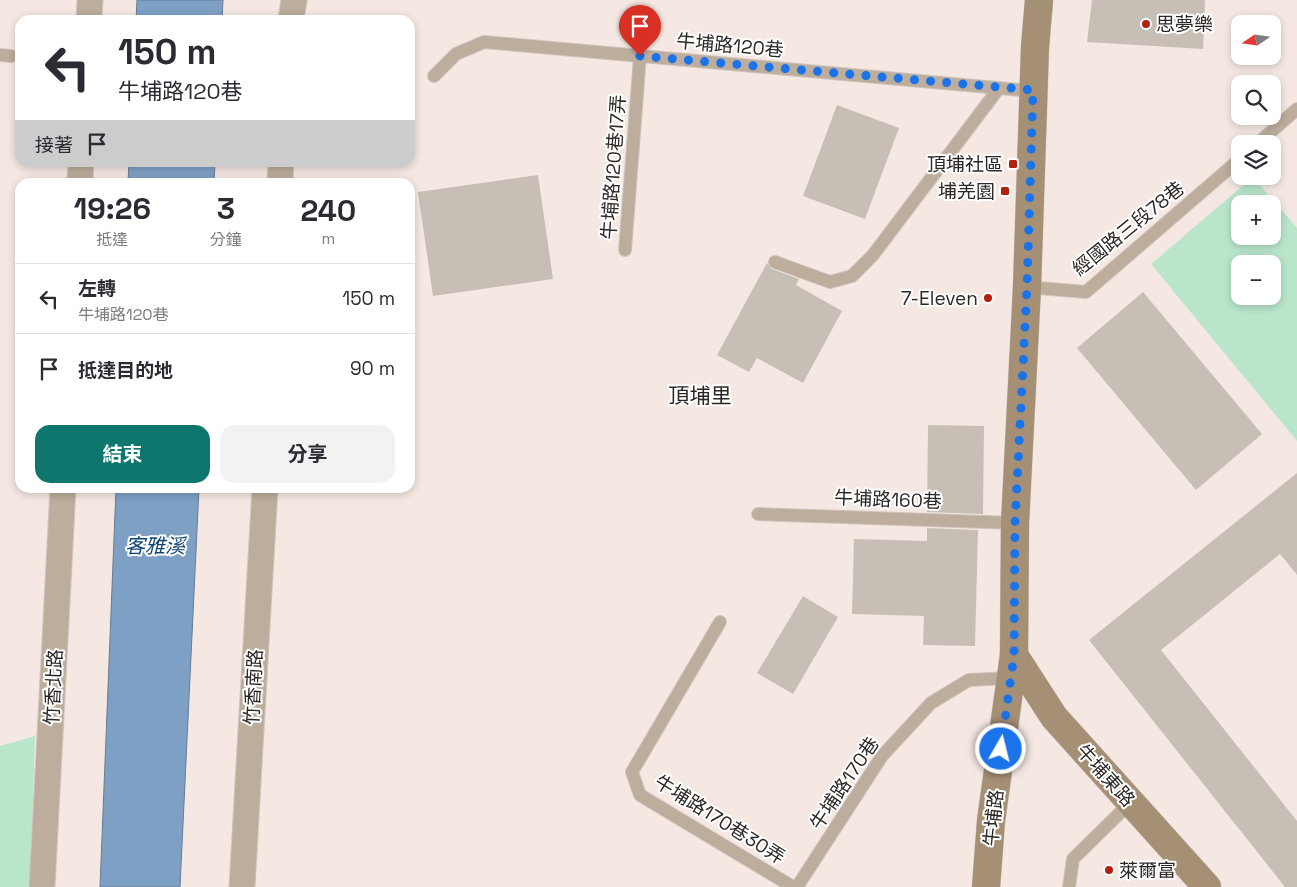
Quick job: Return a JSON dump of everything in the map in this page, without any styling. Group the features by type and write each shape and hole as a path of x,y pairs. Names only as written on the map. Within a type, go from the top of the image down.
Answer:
{"street":[{"path":"89,15 90,0"},
{"path":"292,15 294,0"},
{"name":"牛埔路","path":"986,887 991,821 1013,666 1015,523 1027,287 1033,90 1039,0"},
{"name":"竹香北路","path":"42,887 63,493"},
{"name":"竹香南路","path":"242,887 264,493"},
{"name":"牛埔東路","path":"1013,666 1054,717 1207,887"}],"lane":[{"name":"牛埔路120巷","path":"434,76 456,54 484,42 1033,90"},
{"name":"牛埔路120巷17弄","path":"625,250 640,56"},
{"path":"775,262 830,282 852,276 873,255 999,88"},
{"path":"1267,135 1297,109"},
{"name":"經國路三段78巷","path":"1027,287 1086,292 1231,166"},
{"name":"牛埔路160巷","path":"758,514 1015,523"},
{"name":"牛埔路170巷30弄","path":"720,622 632,772 640,795 793,887"},
{"name":"牛埔路170巷","path":"797,887 882,756 931,703 969,680 1013,666"},
{"path":"1069,887 1074,859 1130,802"}],"green space":[{"path":"1244,185 1260,185 1269,195 1232,195"},
{"path":"1231,196 1231,245 1281,245 1281,209 1297,228 1297,441 1151,264"},
{"path":"35,736 30,887 0,887 0,746"}],"water":[{"path":"137,0 223,0 222,15 136,15"},
{"path":"129,167 215,167 214,178 128,178"},
{"name":"客雅溪","path":"116,493 199,493 180,887 100,887"}],"building":[{"name":"思夢樂","path":"1092,0 1205,0 1203,49 1087,42"},
{"path":"837,105 899,128 865,219 803,196"},
{"path":"538,175 553,279 433,296 418,192"},
{"path":"767,263 772,269 799,279 796,285 842,311 803,383 757,358 749,372 717,355"},
{"path":"1143,292 1262,434 1196,490 1077,348"},
{"path":"928,425 984,426 983,514 927,512"},
{"path":"1297,473 1297,575 1280,554 1161,650 1297,821 1297,887 1285,887 1089,640"},
{"path":"927,528 978,530 975,646 923,645 924,616 852,614 854,539 927,541"},
{"path":"803,596 838,617 793,694 757,673"}],"place":[{"name":"思夢樂","path":"1146,24"},
{"name":"頂埔社區","path":"1013,164"},
{"name":"埔羌園","path":"1005,191"},
{"name":"7-Eleven","path":"988,298"},
{"name":"萊爾富","path":"1109,870"}],"district":[{"name":"頂埔里","path":"700,396"}],"route":[{"path":"640,56 1033,90 1027,287 1015,523 1014,655 1001,749"}]}
